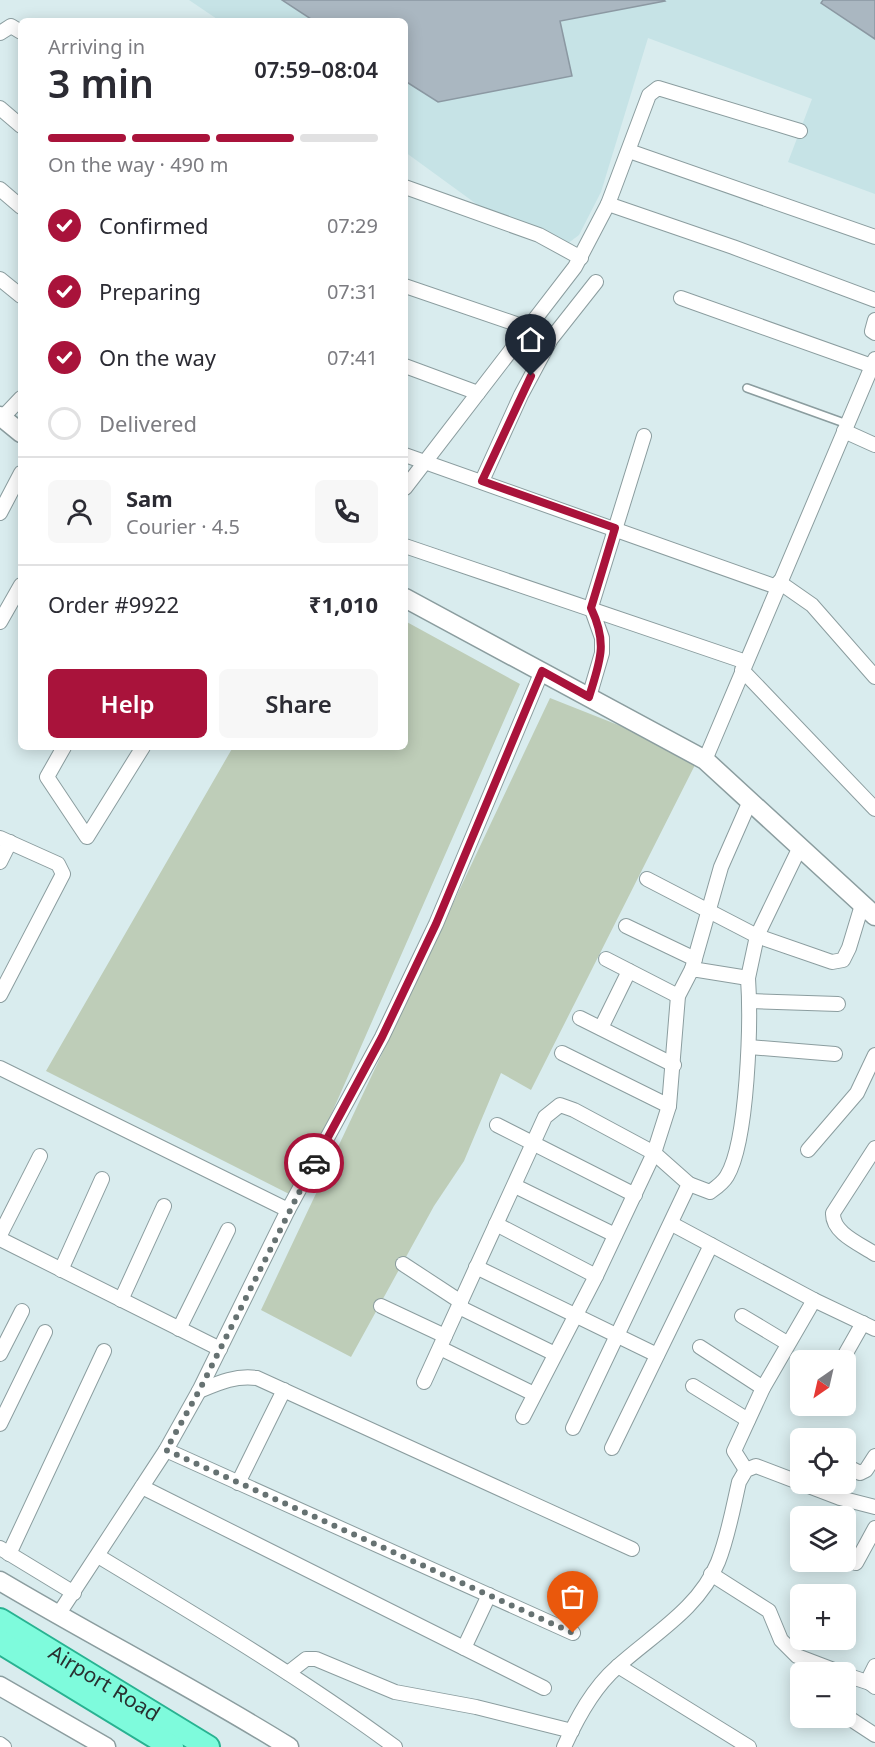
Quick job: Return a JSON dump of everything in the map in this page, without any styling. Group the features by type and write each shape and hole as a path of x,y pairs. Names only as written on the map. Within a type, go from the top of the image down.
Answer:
{"main road":[{"name":"Airport Road","path":"0,1620 208,1747"},
{"name":"Airport Road","path":"0,1642 172,1747"}],"street":[{"path":"0,33 11,26 18,30"},
{"path":"408,484 581,258 608,204 649,95 658,88 800,130"},
{"path":"0,108 18,123"},
{"path":"629,151 875,237"},
{"path":"408,187 539,236 581,258"},
{"path":"0,189 18,204"},
{"path":"608,204 733,247 875,300"},
{"path":"0,279 18,294"},
{"path":"482,481 521,395 551,339 596,282"},
{"path":"408,287 528,328"},
{"path":"681,298 873,370 778,584 705,760"},
{"path":"875,320 872,331 875,333"},
{"path":"408,367 478,393"},
{"path":"18,401 1,417 18,431"},
{"path":"846,428 875,445"},
{"path":"589,697 602,645 600,627 591,608 644,436"},
{"path":"408,456 778,584 812,604 875,677"},
{"path":"0,513 18,479"},
{"path":"408,547 591,608 744,666 875,809"},
{"path":"0,622 18,590"},
{"path":"408,600 705,760 869,910 843,960 832,962 757,936 647,879"},
{"path":"58,1615 166,1450 199,1391 288,1210 382,1037 436,924 542,671"},
{"path":"62,750 47,777 87,837 141,750"},
{"path":"523,1417 596,1276 654,1153 669,1106 678,996 693,964 707,909 721,867 750,801"},
{"path":"0,862 5,840 58,864 63,874 0,995"},
{"path":"424,1382 545,1117 560,1105 574,1110 654,1153 689,1184 711,1192 727,1176 738,1150 749,1047 748,978 757,936 800,847"},
{"path":"626,926 693,964 748,978"},
{"path":"606,959 678,996"},
{"path":"602,1028 629,971"},
{"path":"750,1001 838,1004"},
{"path":"580,1018 674,1065"},
{"path":"749,1047 835,1054"},
{"path":"562,1053 669,1106"},
{"path":"808,1150 857,1093 875,1055"},
{"path":"0,1068 288,1210"},
{"path":"497,1125 635,1195"},
{"path":"875,1148 833,1213 833,1220 837,1228 875,1254"},
{"path":"40,1156 0,1237 220,1349"},
{"path":"61,1270 102,1179"},
{"path":"573,1428 672,1224 689,1184"},
{"path":"514,1186 615,1235"},
{"path":"121,1300 164,1206"},
{"path":"496,1224 596,1276"},
{"path":"672,1224 814,1300 869,1326 850,1350"},
{"path":"179,1329 228,1230"},
{"path":"612,1448 711,1245"},
{"path":"403,1264 460,1305 555,1354"},
{"path":"476,1267 657,1355"},
{"path":"746,1470 734,1451 763,1388 814,1300"},
{"path":"381,1306 534,1394"},
{"path":"0,1354 22,1311"},
{"path":"742,1316 787,1343"},
{"path":"0,1424 45,1332"},
{"path":"700,1347 763,1388"},
{"path":"74,1593 4,1551 104,1351"},
{"path":"199,1391 223,1381 246,1377 257,1378 632,1549"},
{"path":"693,1386 748,1420"},
{"path":"238,1483 284,1390"},
{"path":"166,1450 573,1633"},
{"path":"856,1471 860,1473 866,1470 875,1456"},
{"path":"565,1747 588,1701 618,1665 688,1607 711,1574 718,1563 739,1482 746,1470 756,1466 840,1498 875,1507"},
{"path":"142,1487 544,1688"},
{"path":"856,1563 875,1528"},
{"path":"98,1556 288,1673 395,1747"},
{"path":"711,1574 769,1611 781,1640 797,1656 813,1662"},
{"path":"0,1581 201,1693 289,1747"},
{"path":"464,1648 489,1595"},
{"path":"288,1673 306,1659 316,1659 394,1692 476,1707 572,1731"},
{"path":"618,1665 748,1747"},
{"path":"873,1685 870,1676 875,1666"},
{"path":"856,1679 873,1685"},
{"path":"0,1686 106,1747"},
{"path":"856,1723 875,1735"},
{"path":"0,1744 4,1747"}],"lane":[{"path":"747,388 846,428"}],"shaded area":[{"path":"189,0 875,0 875,194 788,162 812,99 648,38 601,192 579,235 567,244 486,211 408,154 408,18 216,18"}],"green space":[{"path":"408,623 520,684 295,1197 46,1071 231,750 408,750"},
{"path":"550,698 699,757 531,1090 501,1073 464,1161 434,1206 351,1357 261,1310"}],"building":[{"path":"282,0 665,1 560,21 572,76 438,102 408,83 408,18 309,18"},
{"path":"823,0 875,0 875,39 821,3"}],"way so far":[{"path":"314,1163 288,1210 199,1391 166,1450 573,1633"}],"route":[{"path":"314,1163 382,1037 436,924 542,671 589,697 602,653 600,627 591,608 615,528 482,481 531,376"}]}
